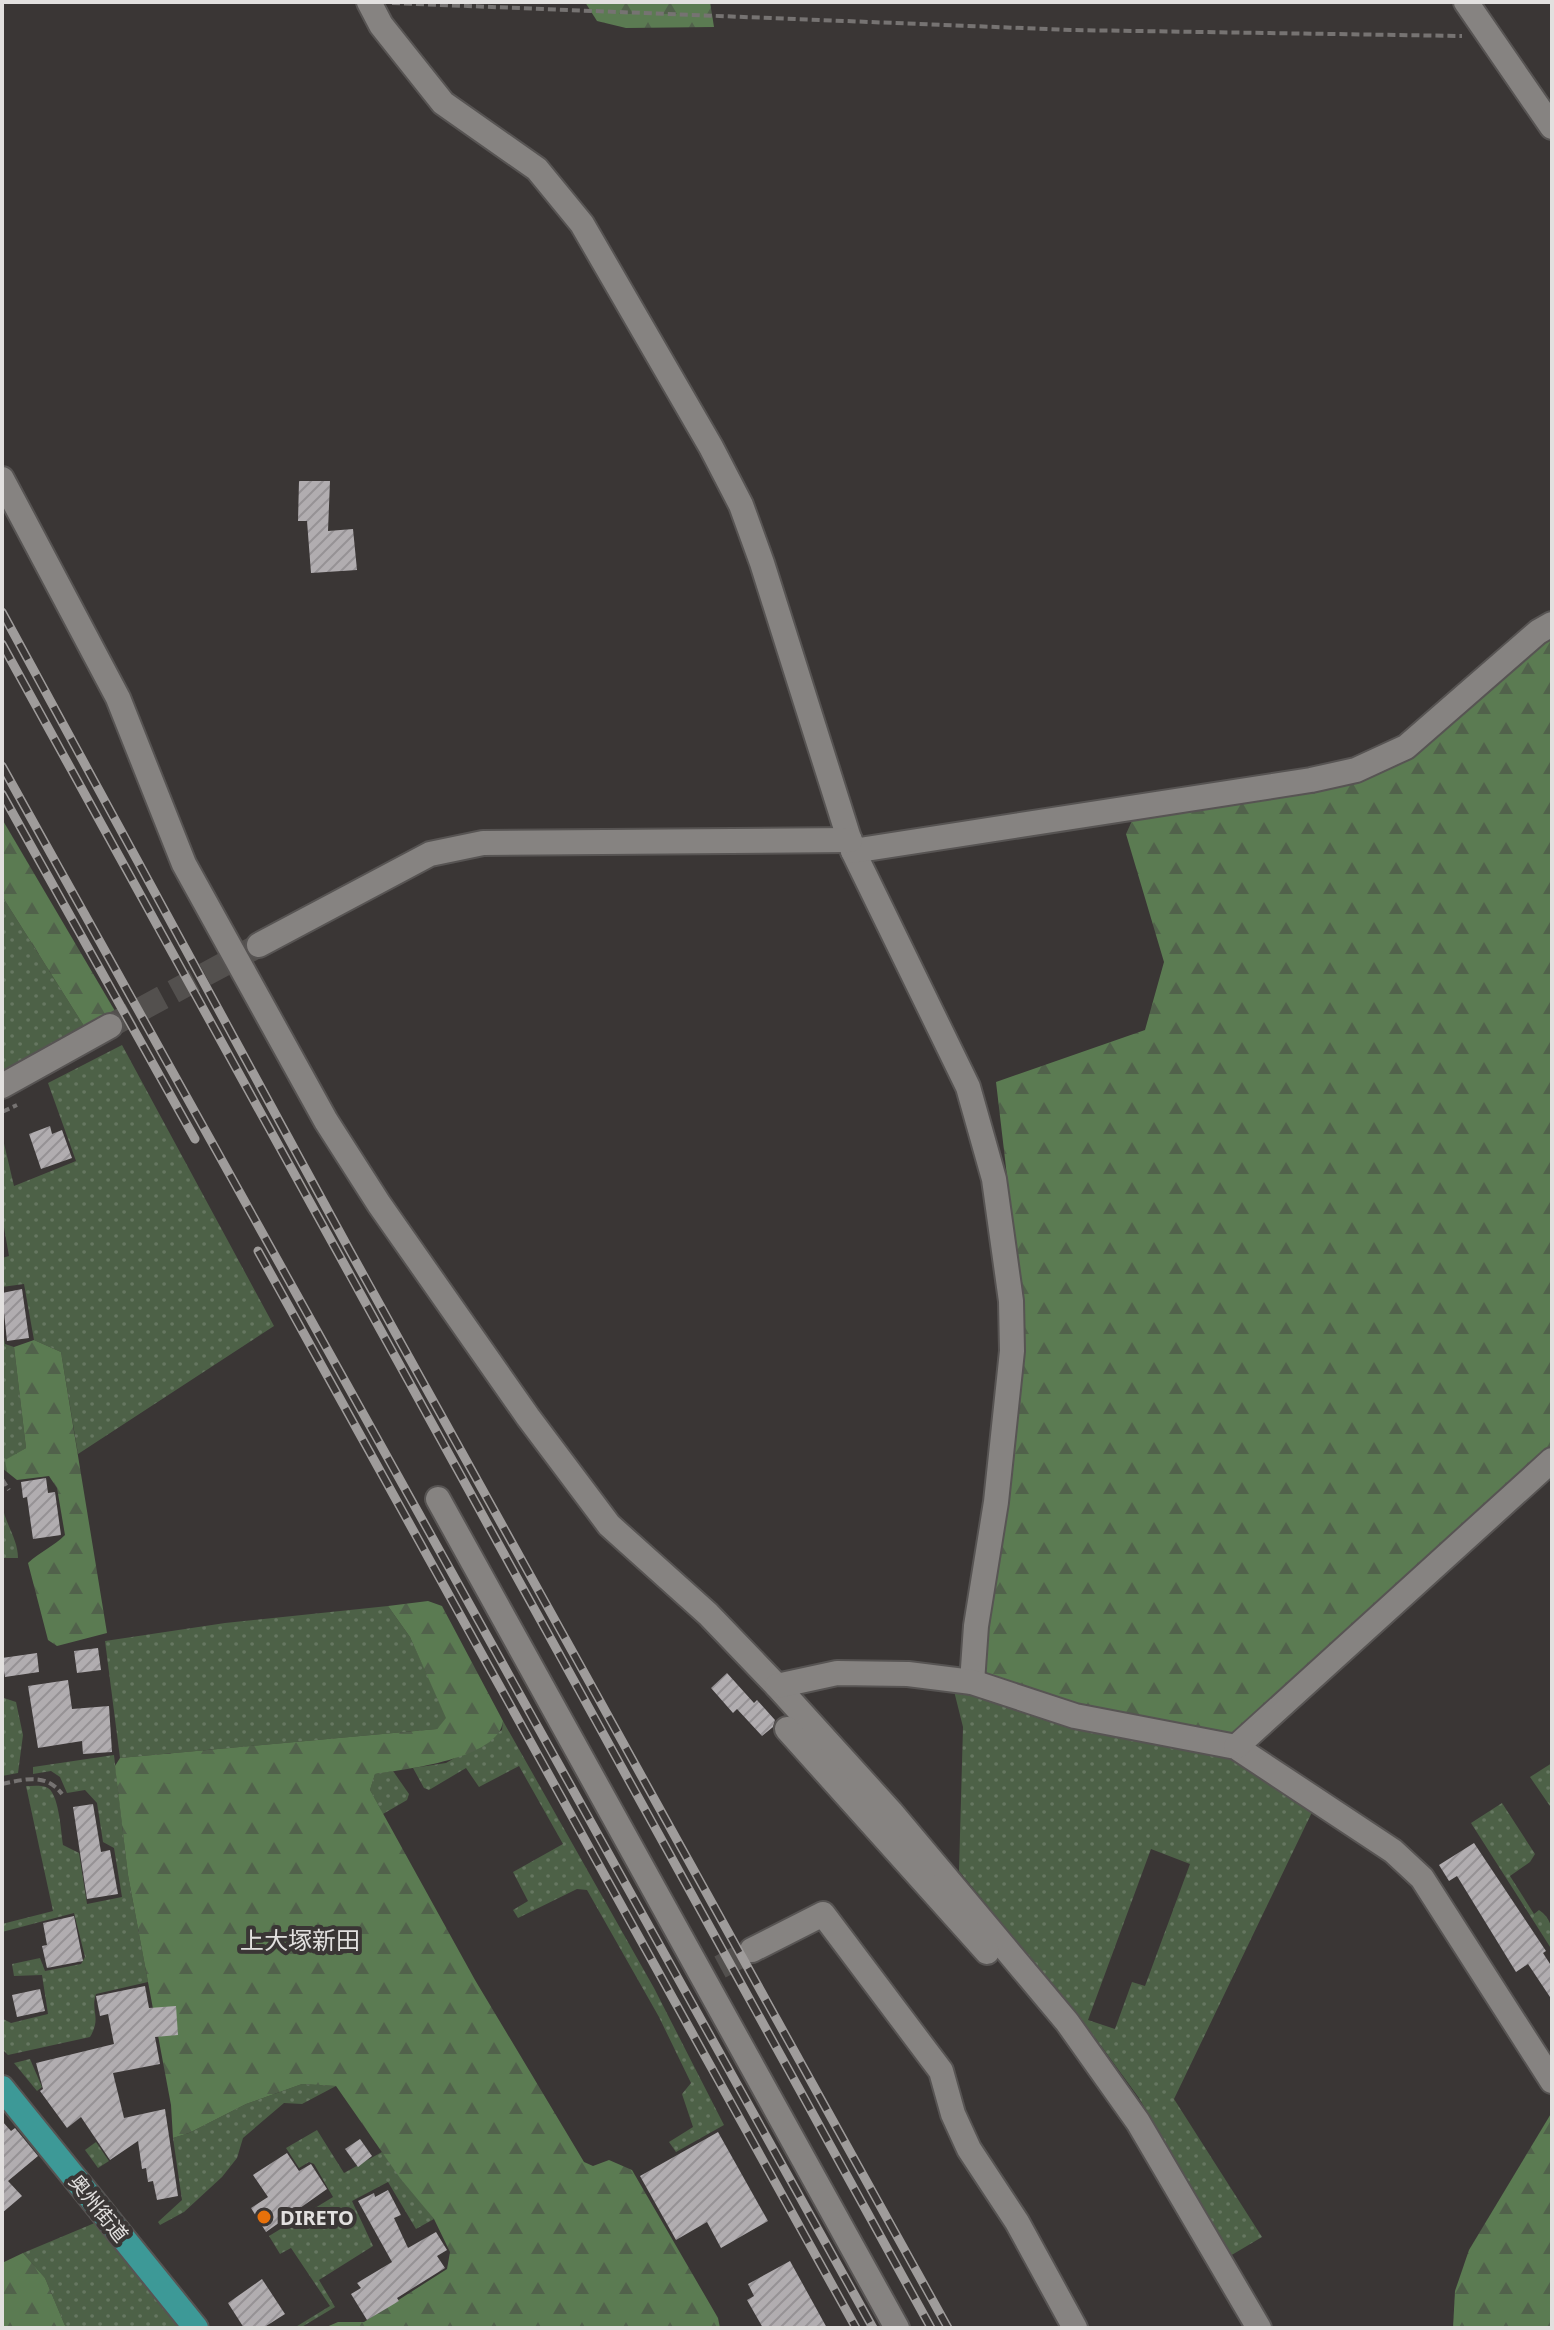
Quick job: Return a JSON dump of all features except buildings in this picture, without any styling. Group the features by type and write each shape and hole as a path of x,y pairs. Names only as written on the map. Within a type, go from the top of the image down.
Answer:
{"main road":[{"name":"奥州街道","path":"2,2088 196,2328"}],"street":[{"path":"369,2 381,25 443,103 537,169 565,202 582,224 688,408 746,519 852,845 968,1087 994,1179 1011,1301 1012,1351 996,1502 976,1626 972,1682"},
{"path":"1466,2 1552,127"},
{"path":"2,479 118,698 184,864 247,981 349,1157 519,1405 609,1525 708,1614 777,1686 891,1812 1067,2022 1138,2122 1259,2328"},
{"path":"259,945 430,854 483,843 852,845 1296,783 1356,770 1406,747 1538,632 1552,624"},
{"path":"2,1086 110,1026"},
{"path":"1236,1747 1552,1460"},
{"path":"438,1499 712,1971 897,2328"},
{"path":"777,1686 837,1673 908,1674 972,1682 1075,1716 1236,1747 1408,1863 1422,1878 1552,2081"},
{"path":"787,1729 1053,2026 1136,2148 1240,2328"},
{"path":"752,1950 823,1914 941,2071 953,2114 969,2149 1017,2222 1075,2328"}],"path":[{"path":"387,3 1071,30 1489,37"},
{"path":"2,1112 17,1105"},
{"path":"2,1479 9,1490"},
{"path":"2,1784 31,1778 46,1780 62,1794"}],"green space":[{"path":"585,2 710,2 714,27 626,28 597,21"},
{"path":"1552,625 1552,1472 1254,1741 1076,1710 981,1676 1021,1296 996,1082 1145,1030 1164,962 1126,834 1138,808 1356,770"},
{"path":"2,819 115,1011 84,1026 2,896"},
{"path":"2,896 84,1026 2,1073"},
{"path":"122,1045 274,1326 78,1454 61,1352 34,1340 24,1284 2,1287 2,1258 9,1256 2,1216 2,1135 14,1186 76,1161 48,1083"},
{"path":"2,1324 5,1344 14,1347 26,1448 6,1460 7,1472 2,1468"},
{"path":"34,1340 61,1352 107,1633 57,1646 48,1640 28,1563 65,1535 57,1488 49,1476 17,1480 7,1472 5,1460 26,1448 14,1347"},
{"path":"2,1504 16,1544 18,1558 2,1556"},
{"path":"428,1601 442,1606 503,1721 498,1734 486,1745 449,1760 375,1774 370,1790 475,1980 584,2162 593,2166 609,2160 632,2170 718,2318 720,2328 324,2328 338,2322 364,2322 447,2269 450,2252 434,2219 400,2178 336,2086 302,2084 246,2104 173,2138 171,2105 128,1875 115,1766 120,1758 437,1729 446,1718 410,1637 388,1606"},
{"path":"388,1606 410,1637 447,1718 437,1729 120,1758 105,1641 225,1623"},
{"path":"2,1684 4,1698 16,1702 23,1735 18,1773 2,1776"},
{"path":"953,1687 1234,1755 1314,1808 1174,2099 1262,2237 1230,2256 1139,2098 1096,2039 959,1871 963,1727","holes":["1151,1849 1190,1864 1145,1986 1132,1982 1115,2029 1088,2020"]},
{"path":"503,1721 654,1988 724,2125 676,2152 669,2142 693,2127 682,2094 691,2083 659,2017 587,1890 577,1889 518,1918 513,1910 528,1901 513,1872 563,1844 519,1766 479,1787 466,1768 429,1790 424,1788 413,1768 446,1763 502,1730"},
{"path":"114,1755 128,1875 148,1982 96,1994 96,2019 90,2037 8,2055 2,2049 2,2014 3,2019 11,2023 48,2014 42,1975 14,1976 12,1964 40,1958 45,1971 81,1964 85,1957 74,1913 2,1932 2,1924 53,1911 26,1786 46,1787 54,1796 63,1845 79,1853 87,1904 122,1897 114,1848 103,1842 97,1803 85,1790 67,1793 60,1777 51,1771 33,1774 33,1767"},
{"path":"1552,1763 1552,1809 1530,1777"},
{"path":"393,1771 409,1794 407,1800 383,1814 370,1790 375,1774"},
{"path":"1502,1803 1535,1854 1530,1862 1510,1876 1534,1914 1539,1910 1547,1918 1551,1927 1552,1950 1471,1823"},
{"path":"30,2059 42,2087 37,2091 14,2063"},
{"path":"302,2084 336,2086 302,2104 284,2103 243,2138 237,2158 222,2177 184,2212 160,2225 158,2222 182,2200 173,2138 246,2104"},
{"path":"1552,2112 1552,2328 1453,2328 1455,2291 1469,2250"},
{"path":"317,2130 344,2173 382,2152 434,2219 416,2229 388,2182 352,2201 373,2246 319,2280 335,2307 300,2328 294,2328 330,2306 291,2248 280,2254 269,2236 333,2197 314,2164 309,2162 299,2168 286,2148"},
{"path":"96,2142 109,2161 98,2168 85,2150"},
{"path":"97,2222 183,2328 66,2328 45,2278 23,2253"},
{"path":"23,2253 45,2278 66,2328 2,2328 2,2263"}],"tunnel":[{"path":"110,1026 254,948"},
{"path":"720,1967 752,1950"}],"railway":[{"path":"2,612 350,1251 948,2328"},
{"path":"2,644 931,2328"},
{"path":"2,766 873,2328"},
{"path":"2,794 195,1139"},
{"path":"258,1251 856,2328"}],"place":[{"name":"DIRETO","path":"264,2217"}],"district":[{"name":"上大塚新田","path":"300,1939"}]}
